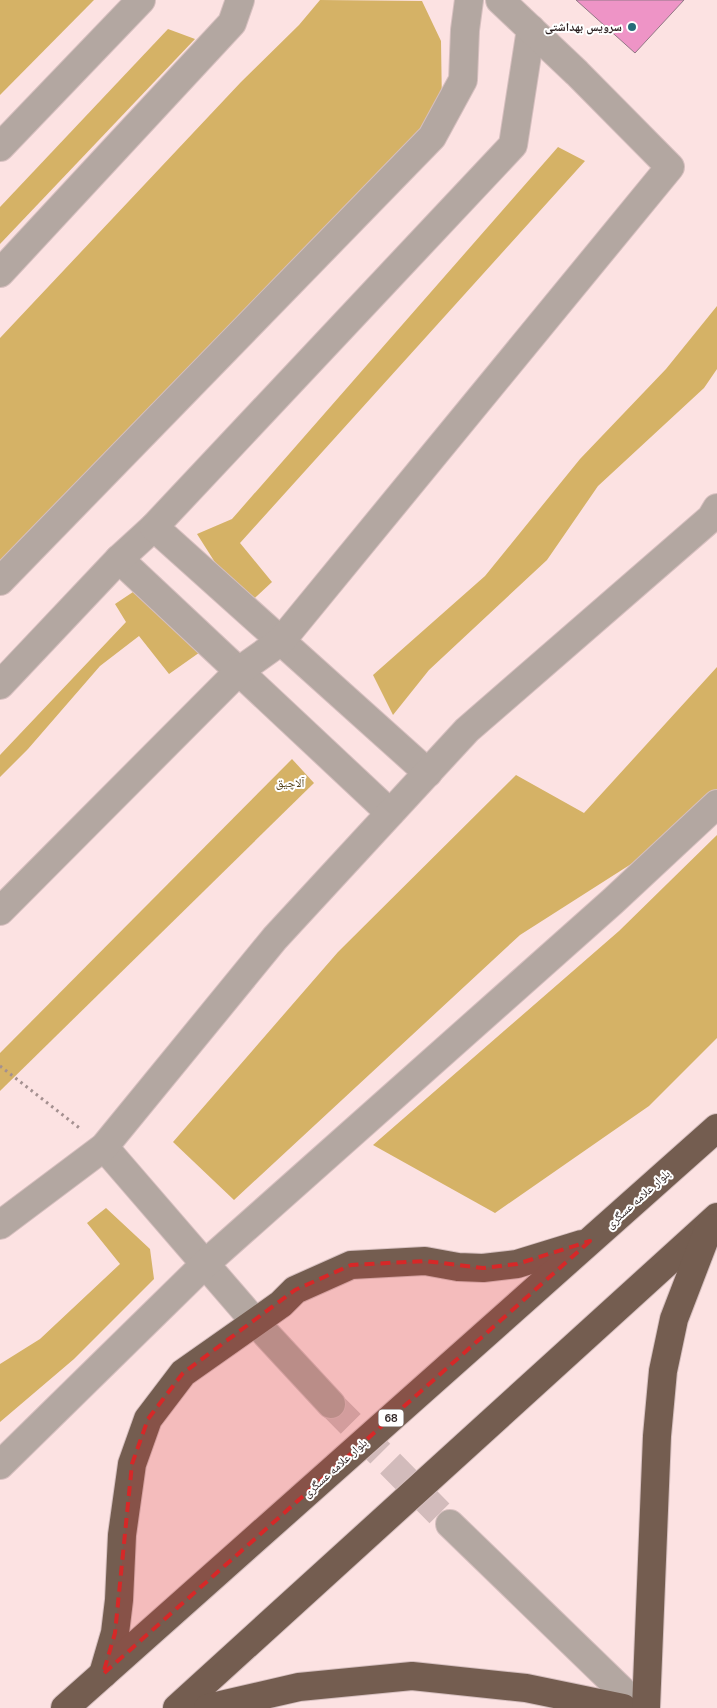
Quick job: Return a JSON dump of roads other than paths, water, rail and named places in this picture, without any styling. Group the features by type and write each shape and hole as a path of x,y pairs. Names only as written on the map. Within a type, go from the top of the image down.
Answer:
{"highway":[{"name":"بلوار علامه عسگری","path":"65,1708 717,1128"},
{"path":"177,1708 714,1220"},
{"path":"646,1708 657,1436 663,1371 674,1318 714,1220"},
{"path":"103,1674 115,1633 119,1600 122,1535 132,1464 148,1419 183,1373 256,1323 296,1290 351,1265 425,1261 458,1267 483,1268 517,1264 590,1241"},
{"path":"208,1708 299,1687 412,1676 526,1688 623,1708"}],"street":[{"path":"0,147 141,0"},
{"path":"0,273 232,23 240,0"},
{"path":"0,581 432,137 463,80 465,30 469,0"},
{"path":"0,911 239,671 281,641 670,167 500,0"},
{"path":"0,685 119,559 154,527 513,145 531,29"},
{"path":"0,1225 104,1147 275,938 467,730 711,518 717,508"},
{"path":"154,527 428,773"},
{"path":"119,559 390,813"},
{"path":"0,1465 205,1264 606,907 717,804"},
{"path":"104,1147 256,1323 331,1404"},
{"path":"450,1524 640,1708"}],"tunnel":[{"path":"331,1404 450,1524"}],"place":[{"name":"سرویس بهداشتی","path":"632,27"}],"park label":[{"name":"آلاچیق","path":"290,783"}]}
